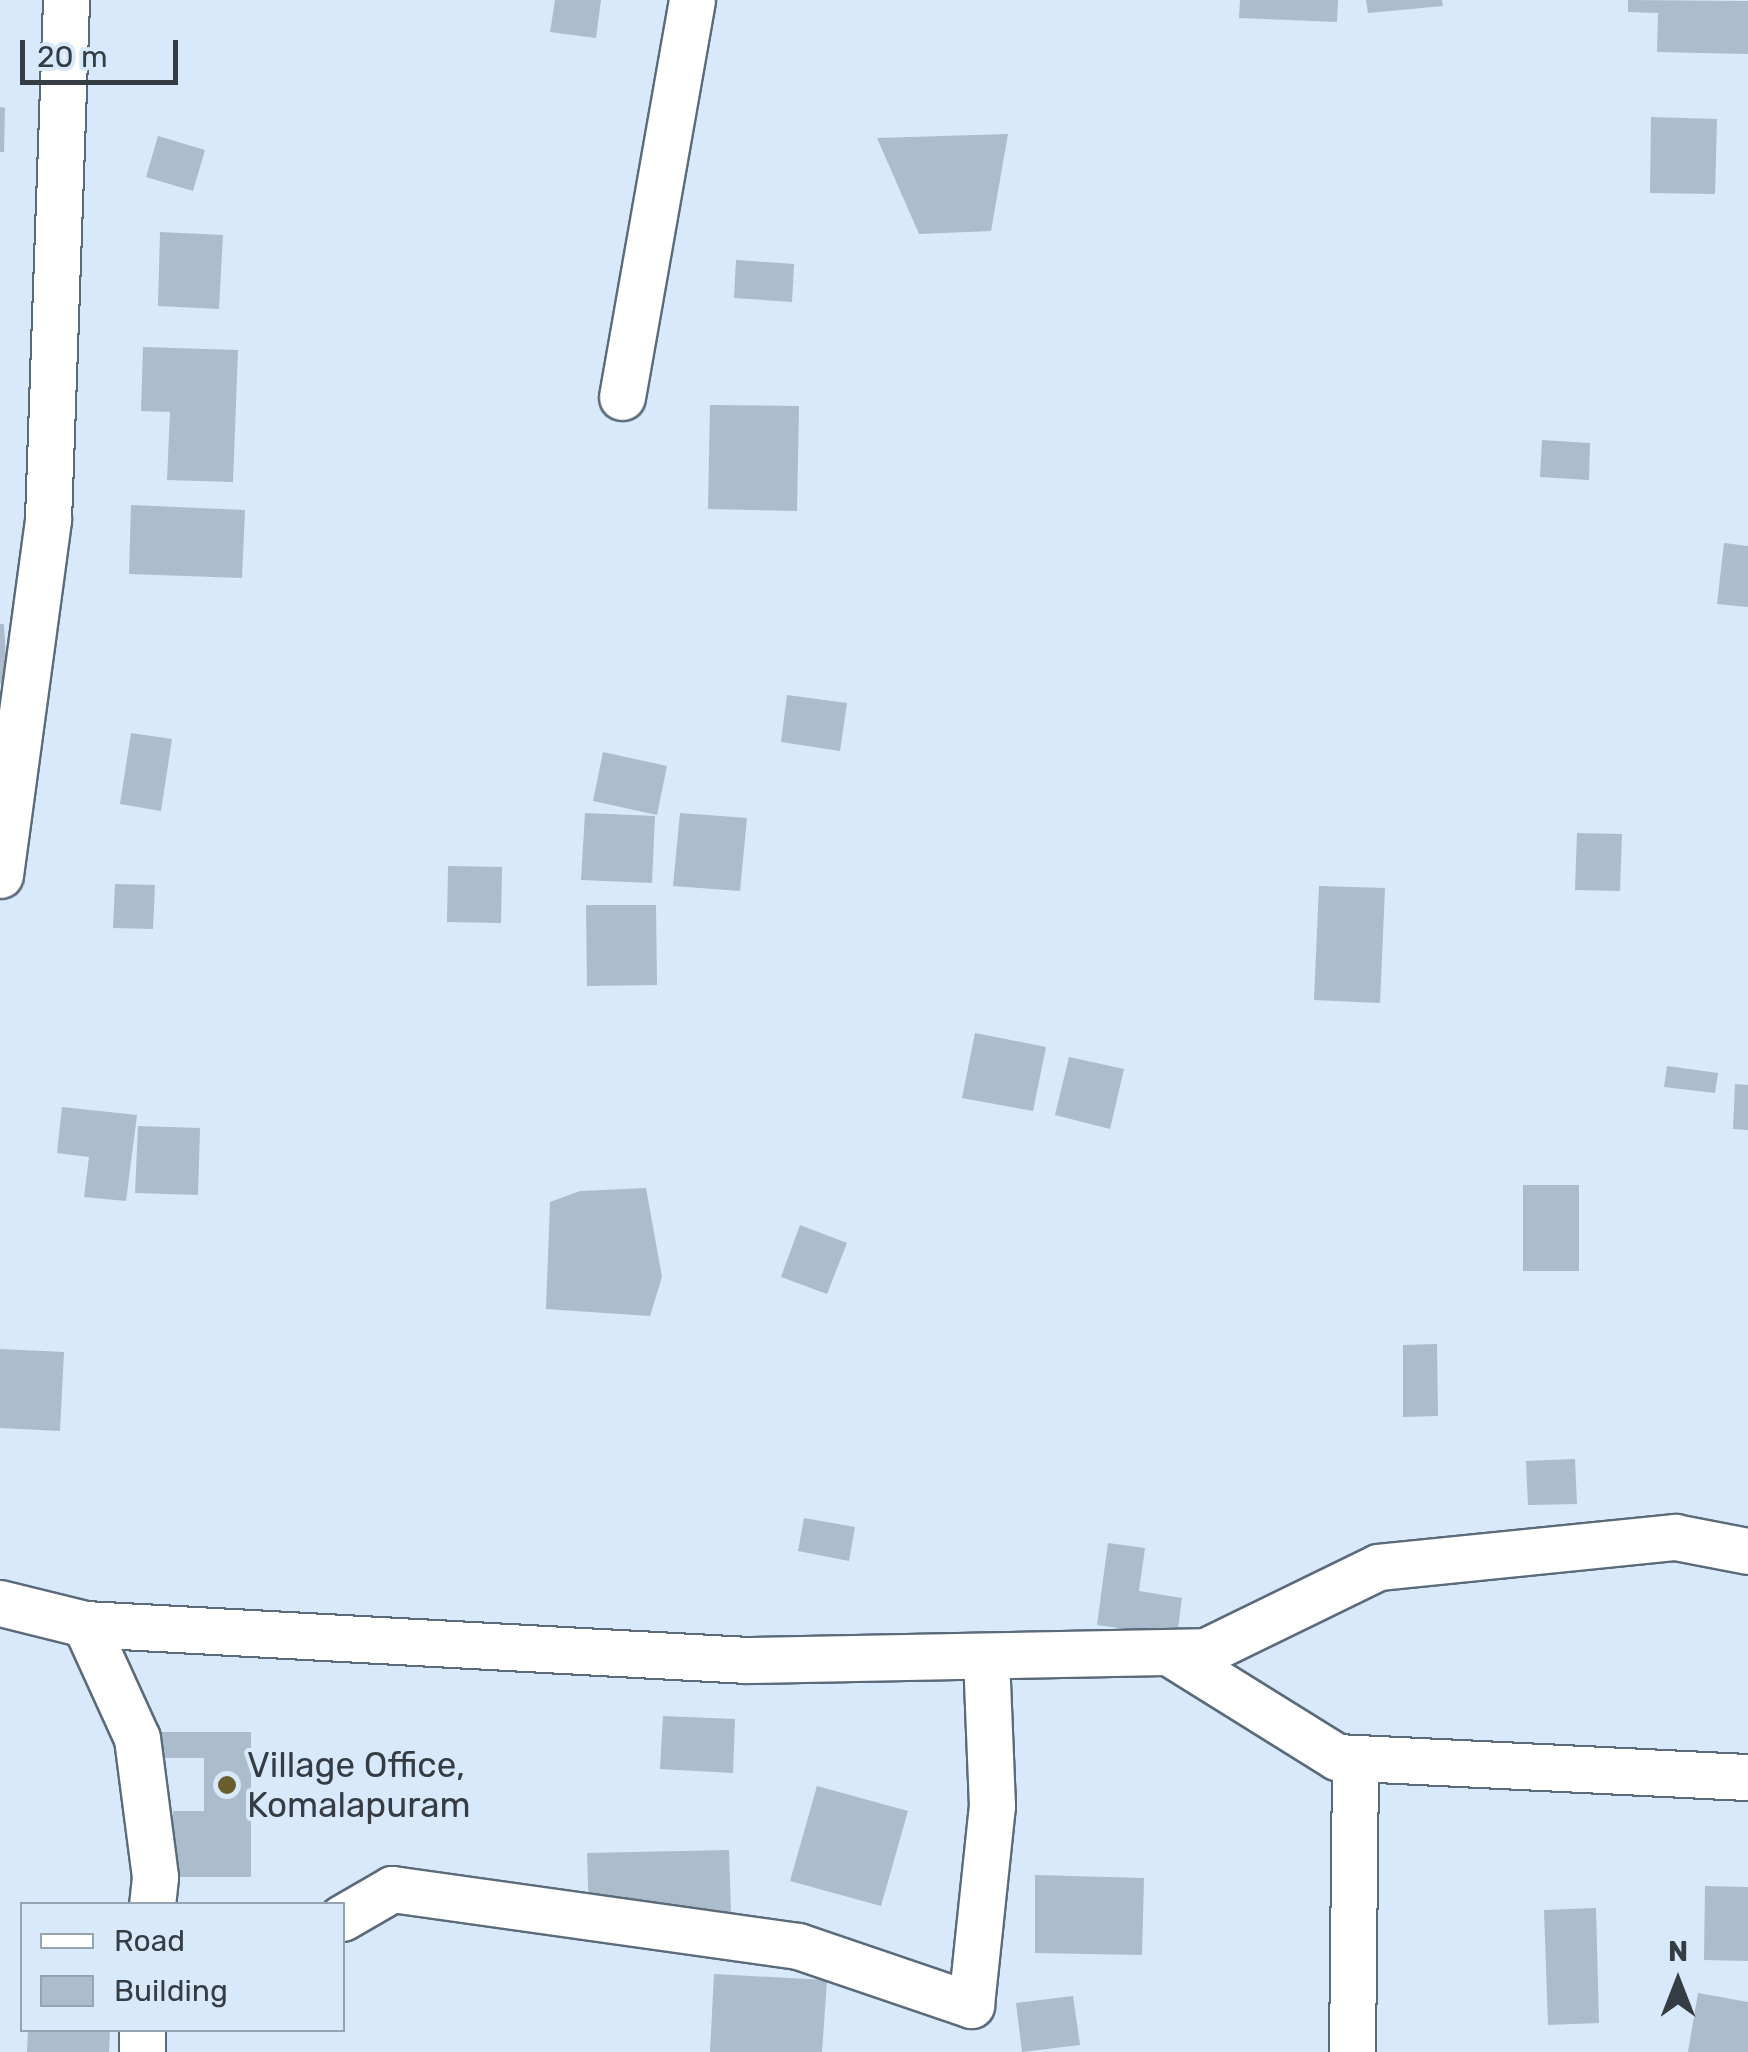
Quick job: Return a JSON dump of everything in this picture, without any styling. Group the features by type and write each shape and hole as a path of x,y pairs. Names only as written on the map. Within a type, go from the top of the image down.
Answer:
{"street":[{"path":"0,874 48,518 66,0"},
{"path":"622,397 692,0"},
{"path":"0,1603 85,1624 748,1660 1206,1651 1378,1567 1675,1537 1748,1551"},
{"path":"85,1624 137,1738 155,1877 152,1902"},
{"path":"1168,1652 1337,1757 1748,1776"},
{"path":"345,1916 392,1888 798,1946 971,2005 992,1806 986,1656"},
{"path":"1352,2052 1355,1758"}],"building":[{"path":"555,0 601,0 596,38 550,32"},
{"path":"1240,0 1338,0 1337,22 1239,18"},
{"path":"1366,0 1442,0 1443,6 1368,13"},
{"path":"1628,0 1748,1 1748,54 1657,52 1658,13 1628,12"},
{"path":"0,107 5,108 4,152 0,152"},
{"path":"1651,117 1717,119 1715,194 1650,193"},
{"path":"1008,134 991,231 919,234 877,138"},
{"path":"158,136 205,150 193,191 146,177"},
{"path":"160,232 223,235 219,309 158,306"},
{"path":"736,260 794,264 792,302 734,298"},
{"path":"143,347 238,350 233,482 167,480 170,412 141,411"},
{"path":"710,405 799,406 797,511 708,509"},
{"path":"1542,440 1590,443 1589,480 1540,477"},
{"path":"131,505 245,510 242,578 129,574"},
{"path":"1724,543 1748,546 1748,607 1717,604"},
{"path":"0,624 4,624 7,682 0,683"},
{"path":"787,695 847,703 840,751 781,742"},
{"path":"131,733 172,739 161,811 120,804"},
{"path":"603,752 667,766 657,815 593,801"},
{"path":"585,813 655,816 652,883 581,880"},
{"path":"680,813 747,818 740,891 673,886"},
{"path":"1577,833 1622,834 1620,891 1575,890"},
{"path":"448,866 502,867 501,923 447,922"},
{"path":"115,884 155,885 153,929 113,928"},
{"path":"1319,886 1385,888 1380,1003 1314,1000"},
{"path":"586,905 656,905 657,985 587,986"},
{"path":"975,1033 1046,1047 1033,1111 962,1098"},
{"path":"1069,1057 1124,1069 1110,1129 1055,1115"},
{"path":"1667,1066 1718,1073 1715,1093 1664,1087"},
{"path":"1735,1084 1748,1085 1748,1130 1733,1129"},
{"path":"62,1107 137,1115 126,1201 84,1197 89,1157 57,1153"},
{"path":"138,1126 200,1128 198,1195 135,1193"},
{"path":"1523,1185 1579,1185 1579,1271 1523,1271"},
{"path":"646,1188 662,1277 650,1316 546,1309 550,1202 580,1191"},
{"path":"800,1225 847,1243 827,1294 781,1277"},
{"path":"1437,1344 1438,1416 1403,1417 1403,1345"},
{"path":"0,1349 64,1352 60,1431 0,1428"},
{"path":"1575,1459 1577,1504 1528,1505 1526,1461"},
{"path":"804,1518 855,1527 849,1561 798,1551"},
{"path":"1108,1543 1145,1548 1139,1591 1182,1598 1177,1636 1097,1625"},
{"path":"663,1716 735,1719 733,1773 660,1769"},
{"name":"Village Office, Komalapuram","path":"150,1732 251,1732 251,1877 173,1877 173,1811 204,1811 204,1758 150,1758"},
{"path":"817,1786 908,1811 881,1906 790,1881"},
{"path":"729,1850 731,1912 589,1917 587,1853"},
{"path":"1035,1875 1144,1878 1142,1955 1035,1953"},
{"path":"1705,1886 1748,1887 1748,1961 1704,1960"},
{"path":"1596,1908 1599,2023 1548,2025 1544,1910"},
{"path":"714,1974 827,1980 822,2052 710,2052"},
{"path":"1698,1993 1748,2002 1748,2052 1688,2052"},
{"path":"1073,1996 1080,2045 1022,2052 1016,2003"},
{"path":"28,2032 110,2032 109,2052 27,2052"}],"place":[{"name":"Village Office, Komalapuram","path":"227,1785"}]}
